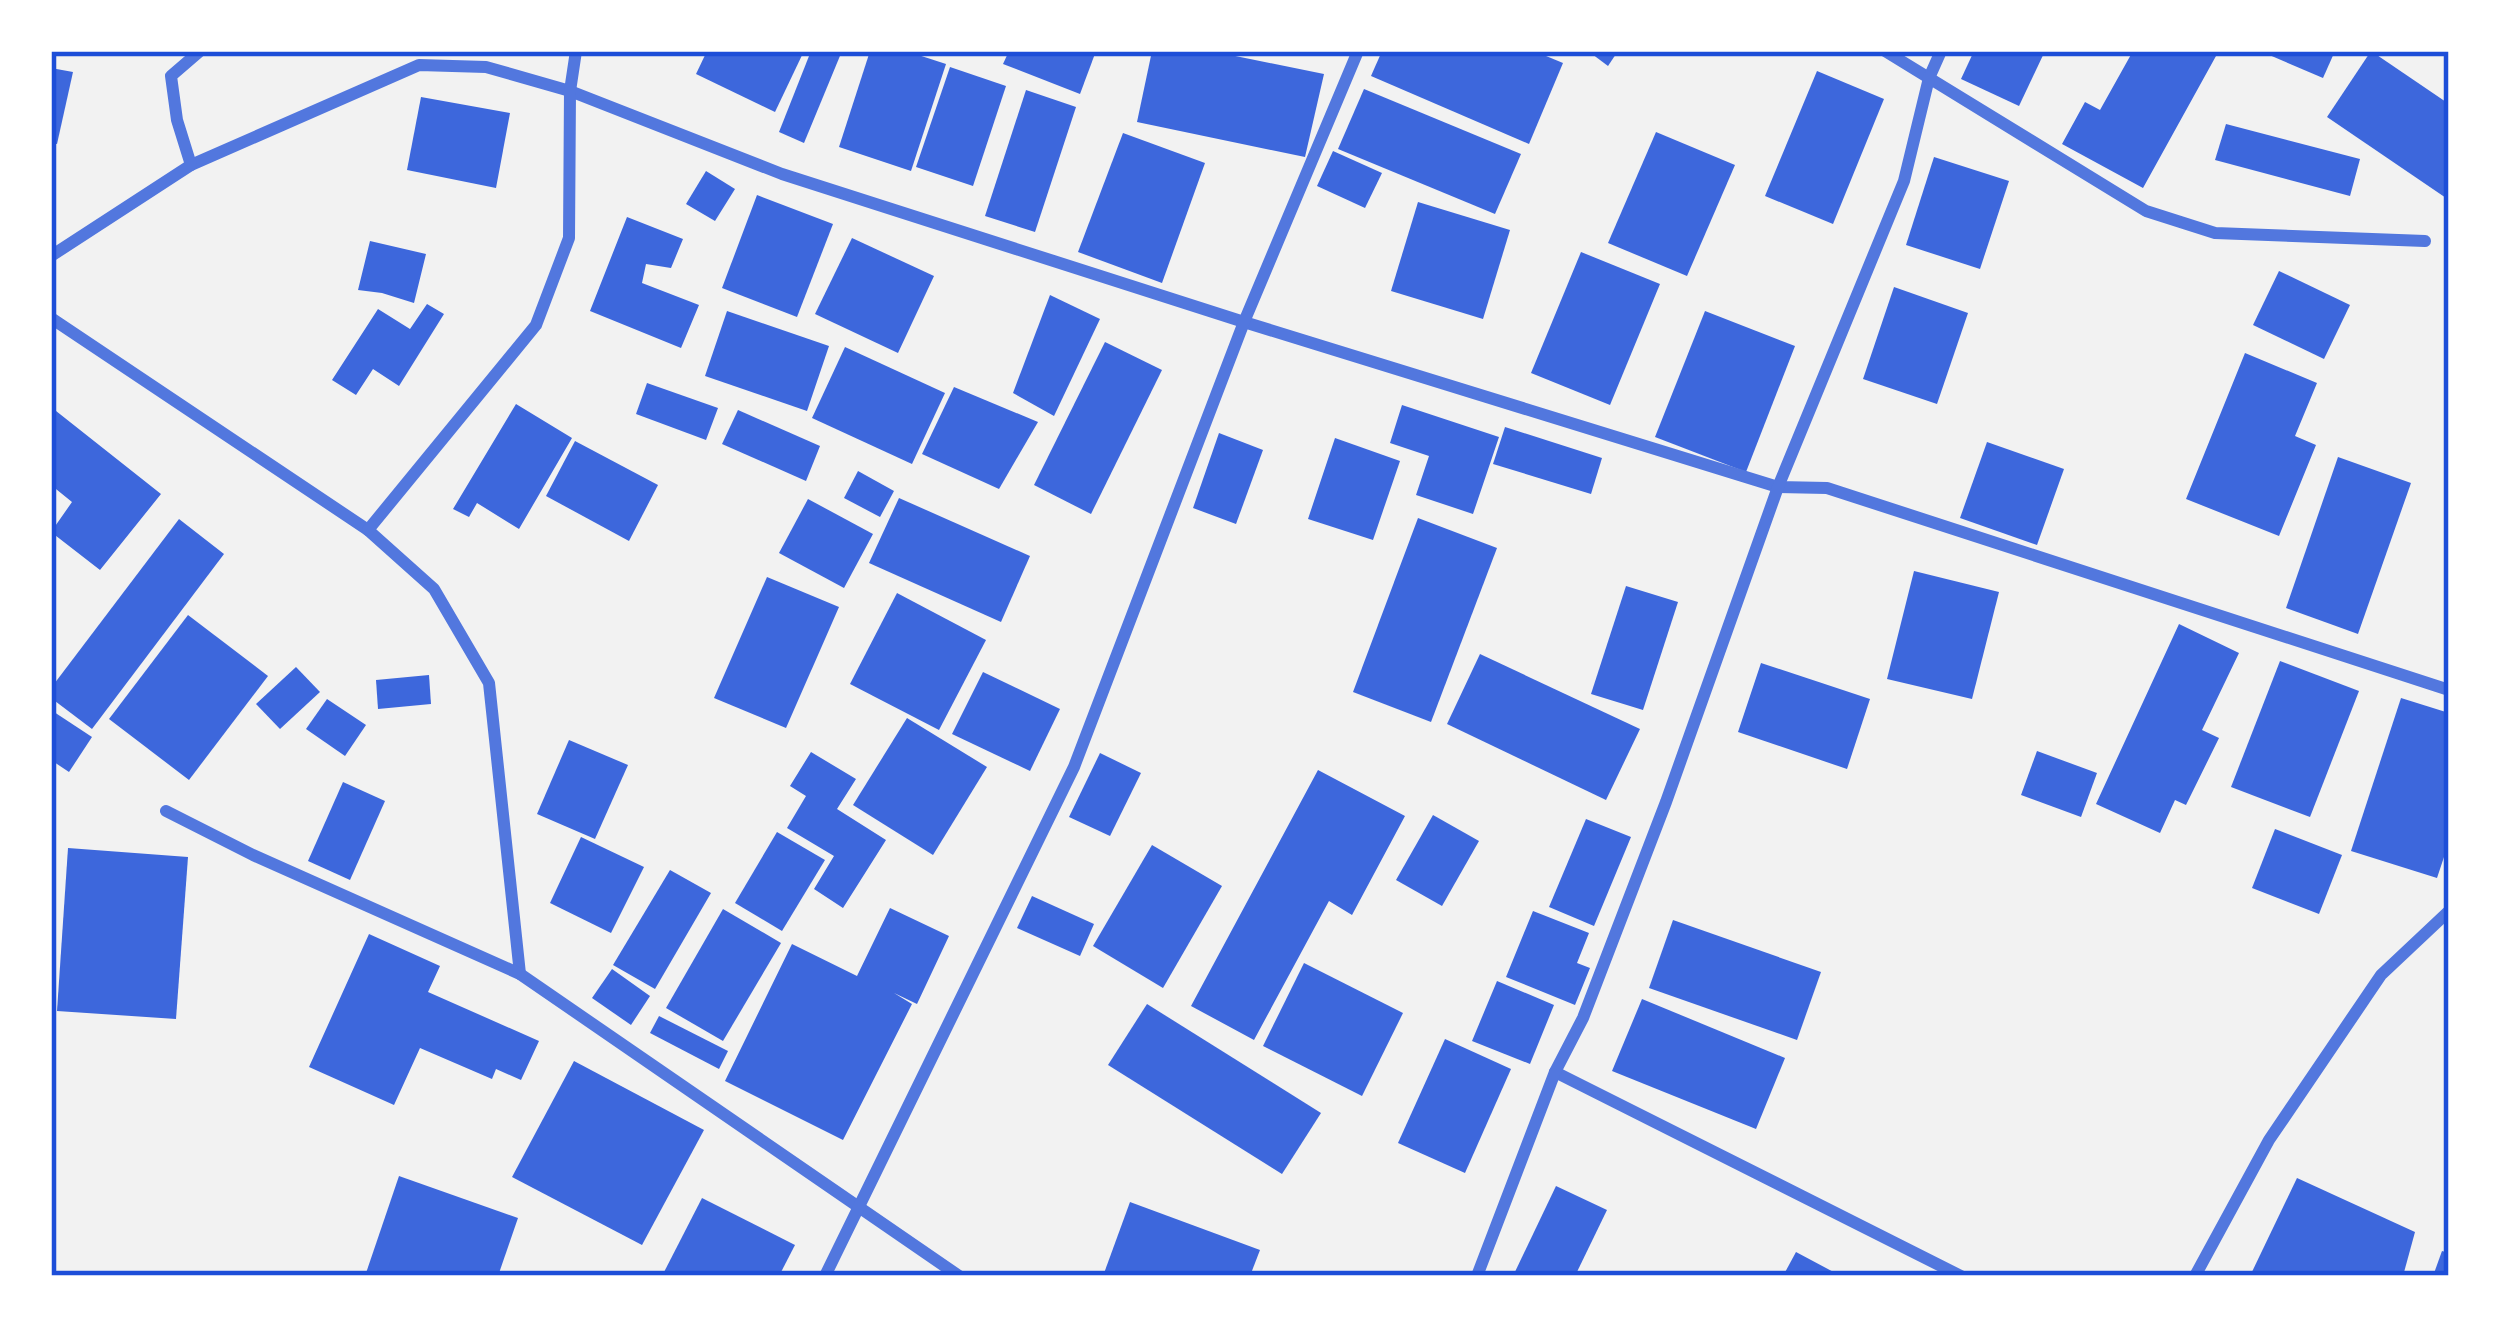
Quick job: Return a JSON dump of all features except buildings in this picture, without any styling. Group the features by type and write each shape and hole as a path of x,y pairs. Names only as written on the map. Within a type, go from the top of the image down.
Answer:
{"street":[{"path":"180,51 171,76 177,120 191,165"},
{"path":"171,76 200,51"},
{"path":"368,530 536,326 569,238 570,91 576,51"},
{"path":"825,1276 1073,766 1244,322 1358,51"},
{"path":"1885,51 2146,211 2215,233 2425,241"},
{"path":"1477,1276 1666,802 1778,487 1904,181 1929,78 1941,51"},
{"path":"51,256 191,165 418,65 485,67 570,91 782,174 1244,322 1778,487 1827,488 2449,690"},
{"path":"51,318 368,530 434,589 489,683 520,974"},
{"path":"166,811 520,974 959,1276"},
{"path":"2195,1276 2269,1141 2381,975 2449,911"},
{"path":"1555,1072 1961,1276"}]}
